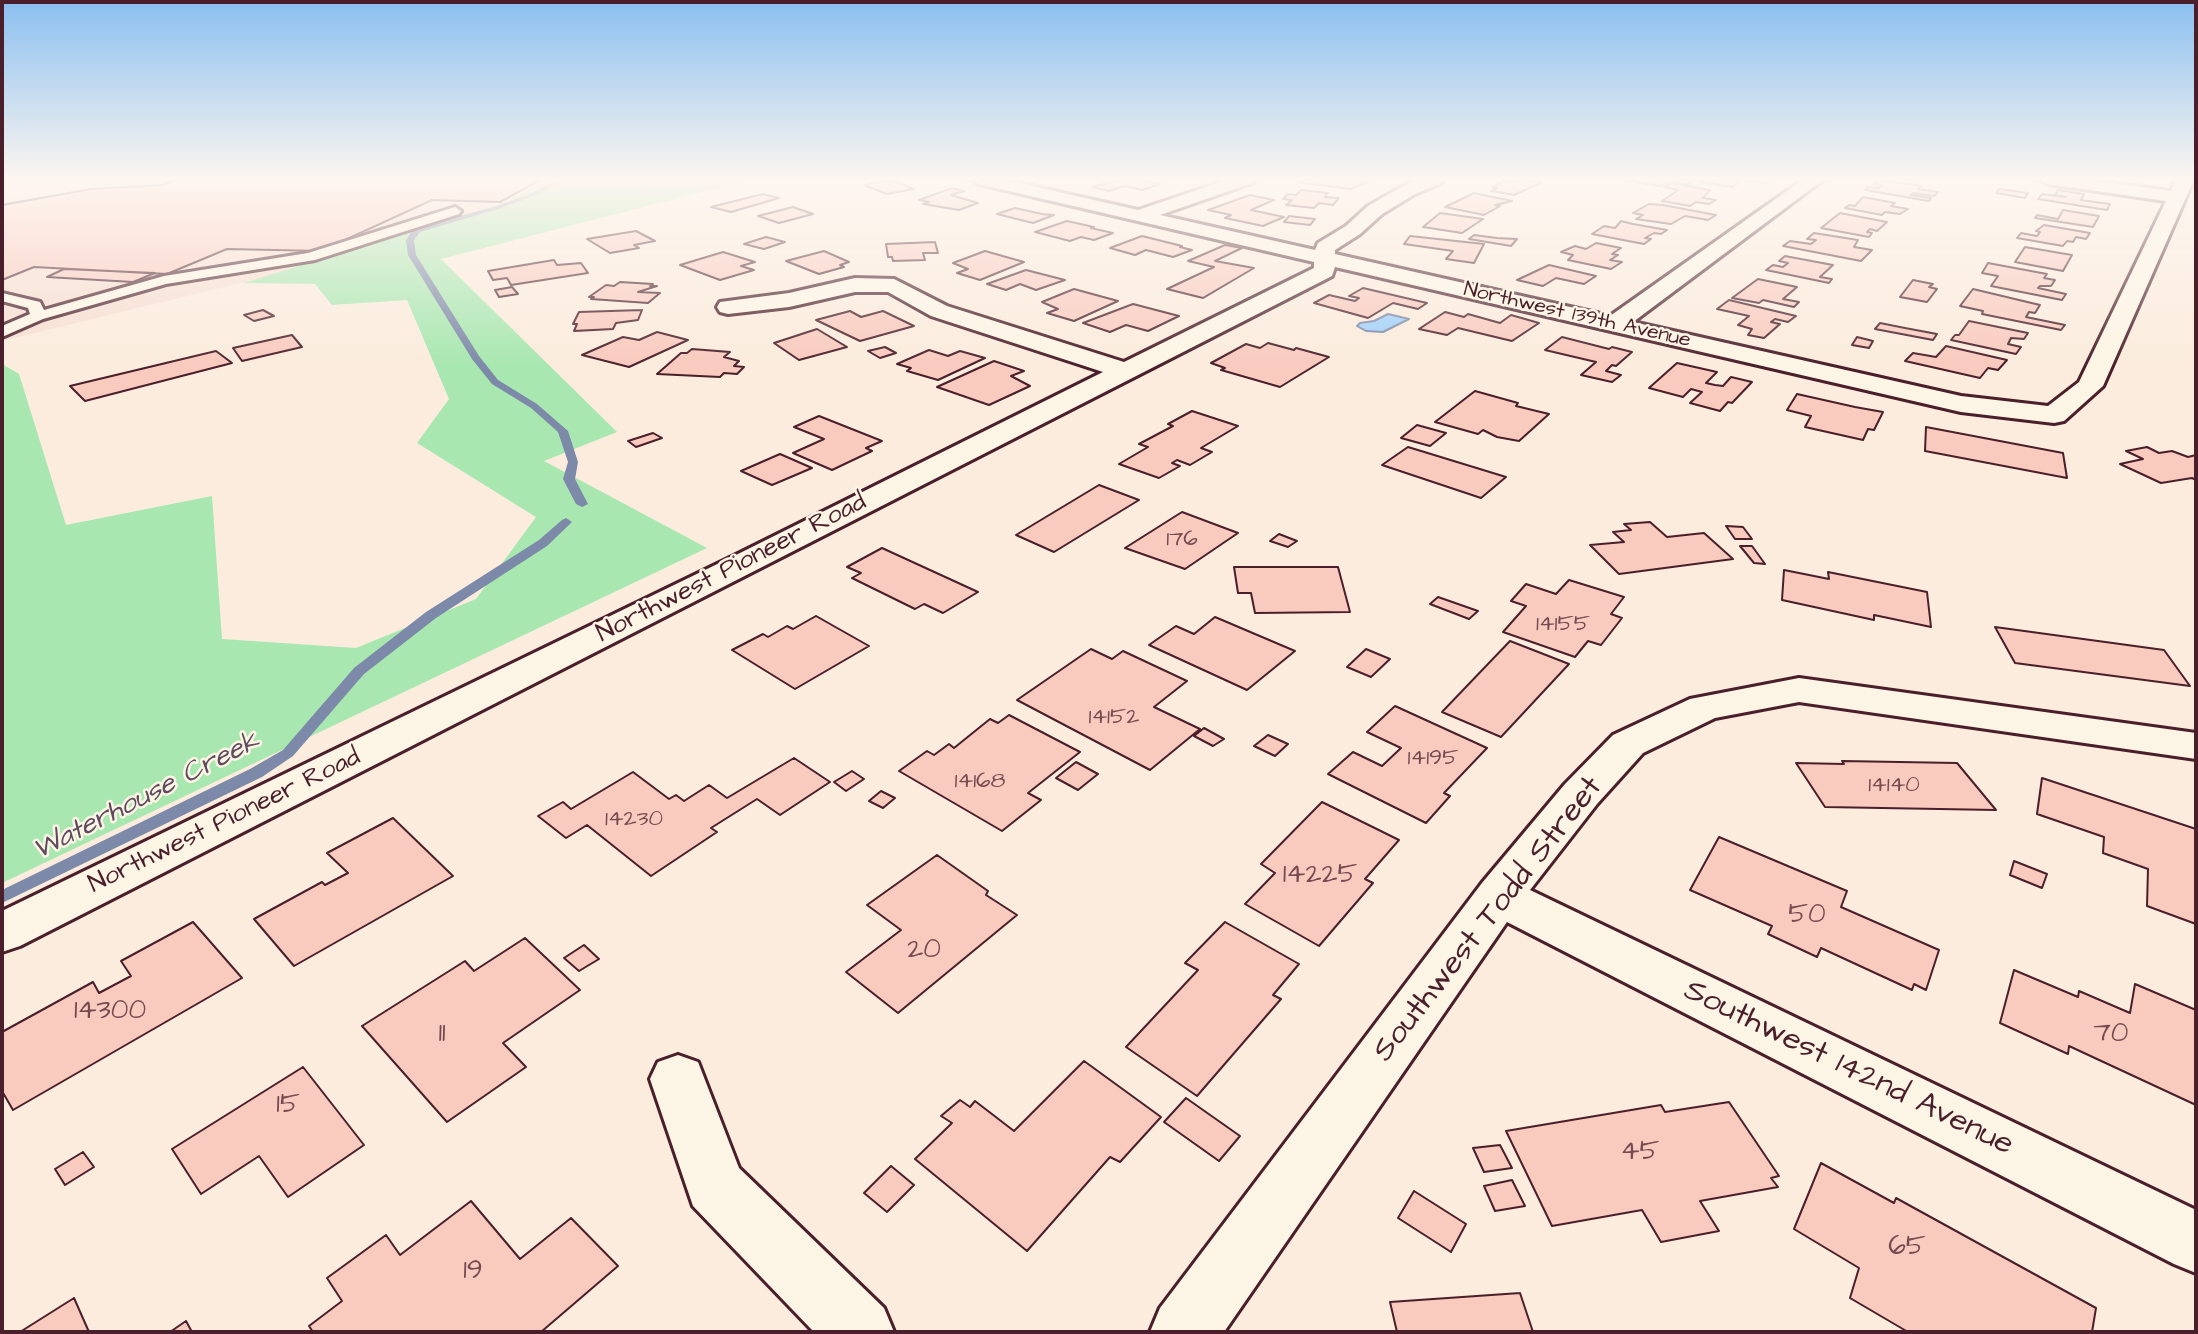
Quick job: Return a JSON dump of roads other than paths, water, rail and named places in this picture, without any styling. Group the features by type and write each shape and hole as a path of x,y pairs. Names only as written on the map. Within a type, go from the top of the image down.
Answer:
{"street":[{"name":"Northwest 139th Avenue","path":"1251,241 1961,404 2054,415 2090,386 2156,241"},
{"name":"Northwest Pioneer Road","path":"2,933 752,560 1324,271 1325,247 1334,241"},
{"path":"1613,324 1728,241"},
{"path":"727,307 789,300 855,285 894,286 939,311 1125,371"},
{"name":"Southwest Todd Street","path":"1184,1332 1499,896 1581,794 1628,744 1704,708 1799,690 2196,746"},
{"name":"Southwest 142nd Avenue","path":"1499,896 2196,1242"},
{"path":"678,1079 715,1186 860,1332"}],"lane":[{"path":"2,331 38,316 164,280 320,254 360,241"},
{"path":"2,297 35,305 38,316"}],"water":[{"path":"1388,314 1409,319 1383,332 1366,331 1357,326 1360,323 1374,321"}],"waterway":[{"name":"Waterhouse Creek","path":"410,241 412,255 475,357 495,382 534,406 563,431 573,462 569,479 582,504"},
{"name":"Waterhouse Creek","path":"2,897 256,773 288,753 359,671 431,615 543,543 566,522"}]}
